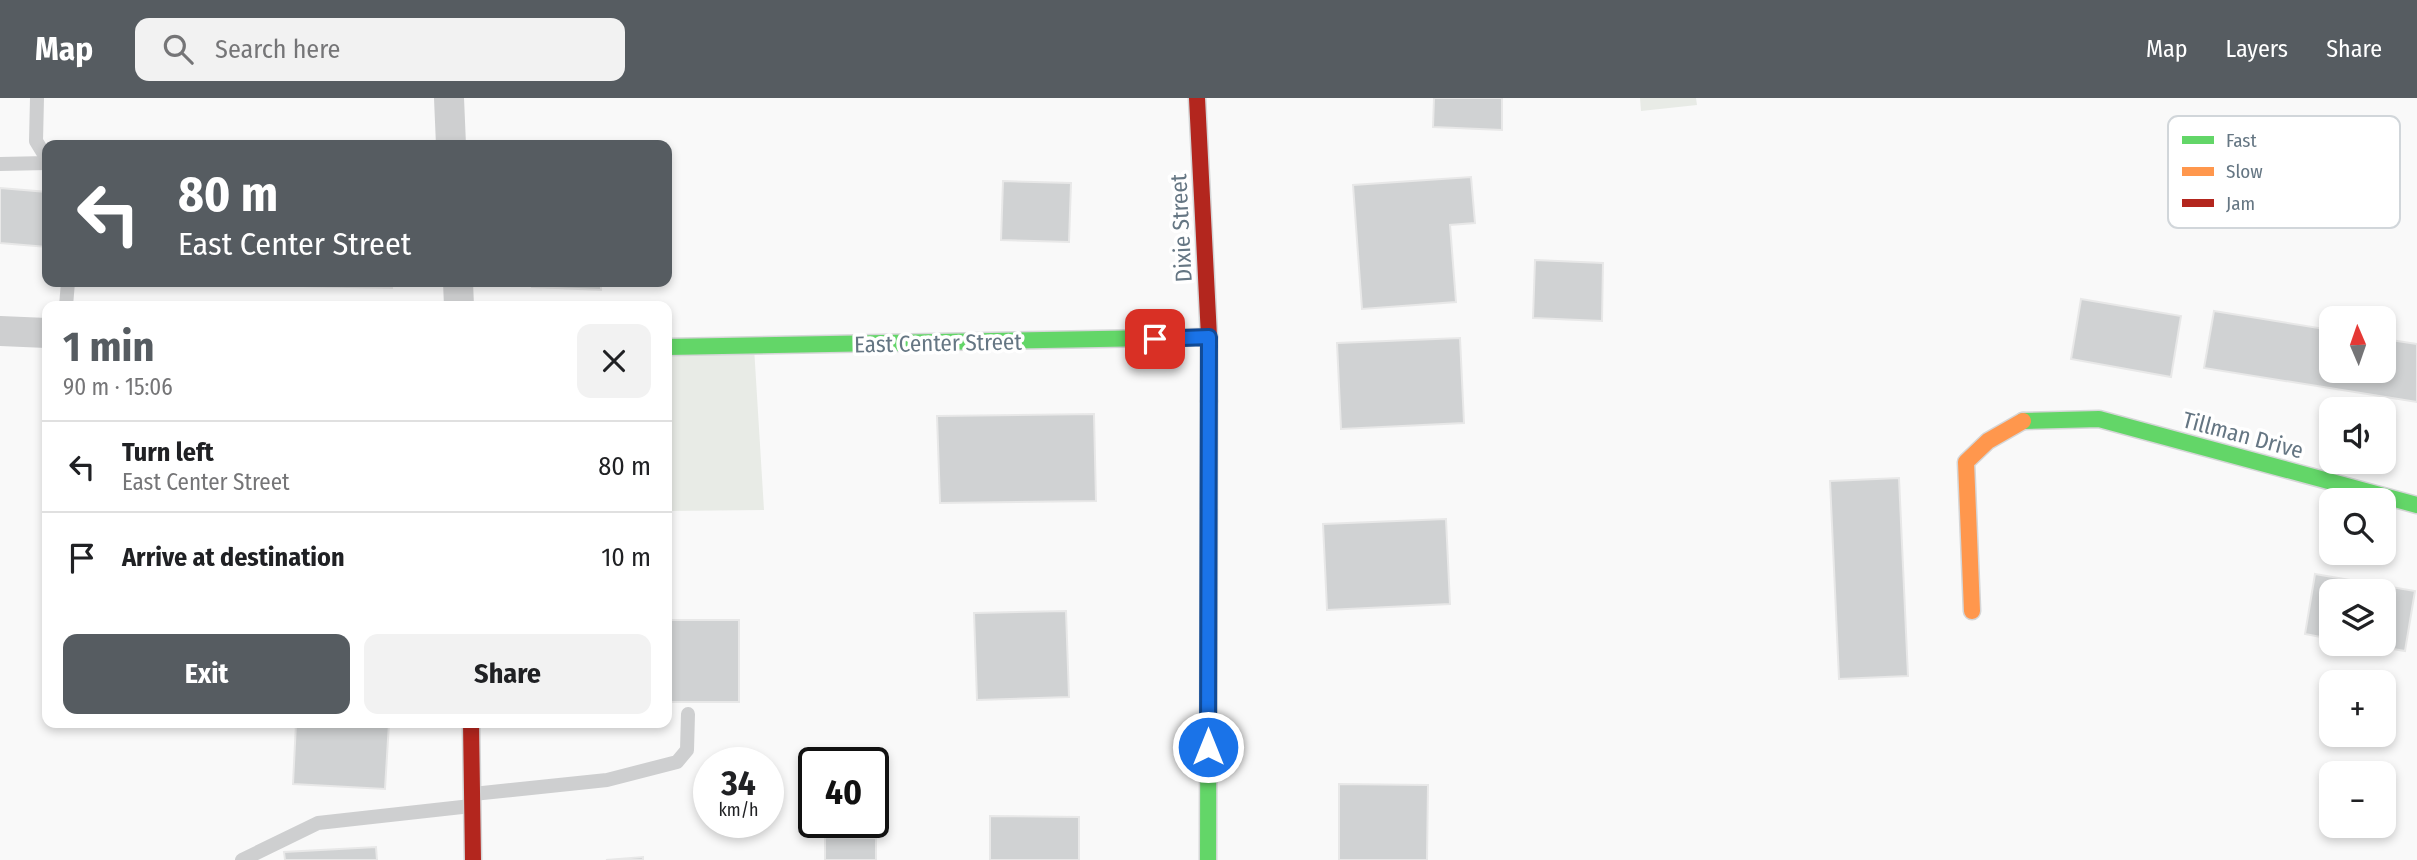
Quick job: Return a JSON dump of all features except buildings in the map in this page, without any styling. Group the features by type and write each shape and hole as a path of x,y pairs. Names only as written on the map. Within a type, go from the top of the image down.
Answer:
{"street":[{"path":"449,98 451,140"},
{"name":"Dixie Street","path":"1197,98 1209,337 1208,860"},
{"path":"0,331 42,332"},
{"name":"East Center Street","path":"672,347 1209,337"},
{"name":"Tillman Drive","path":"1972,611 1966,462 1987,441 2024,421 2099,419 2417,505"},
{"path":"471,728 473,860"}],"lane":[{"path":"37,98 36,141 42,152"},
{"path":"0,164 42,161"},
{"path":"242,860 318,823 607,780 677,762 687,750 688,713"}],"shaded area":[{"path":"1640,98 1696,98 1697,105 1641,111"},
{"path":"672,347 754,347 764,510 672,511"}],"traffic: fast":[{"path":"672,347 1209,337"},
{"path":"1208,860 1209,401"},
{"path":"2023,421 2099,419 2417,505"}],"traffic: slow":[{"path":"1972,611 1966,462 1988,441 2023,421"}],"traffic: jam":[{"path":"1197,98 1209,337 1209,401"},
{"path":"471,728 473,860"}],"route":[{"path":"1155,339 1209,337 1208,747"}]}
